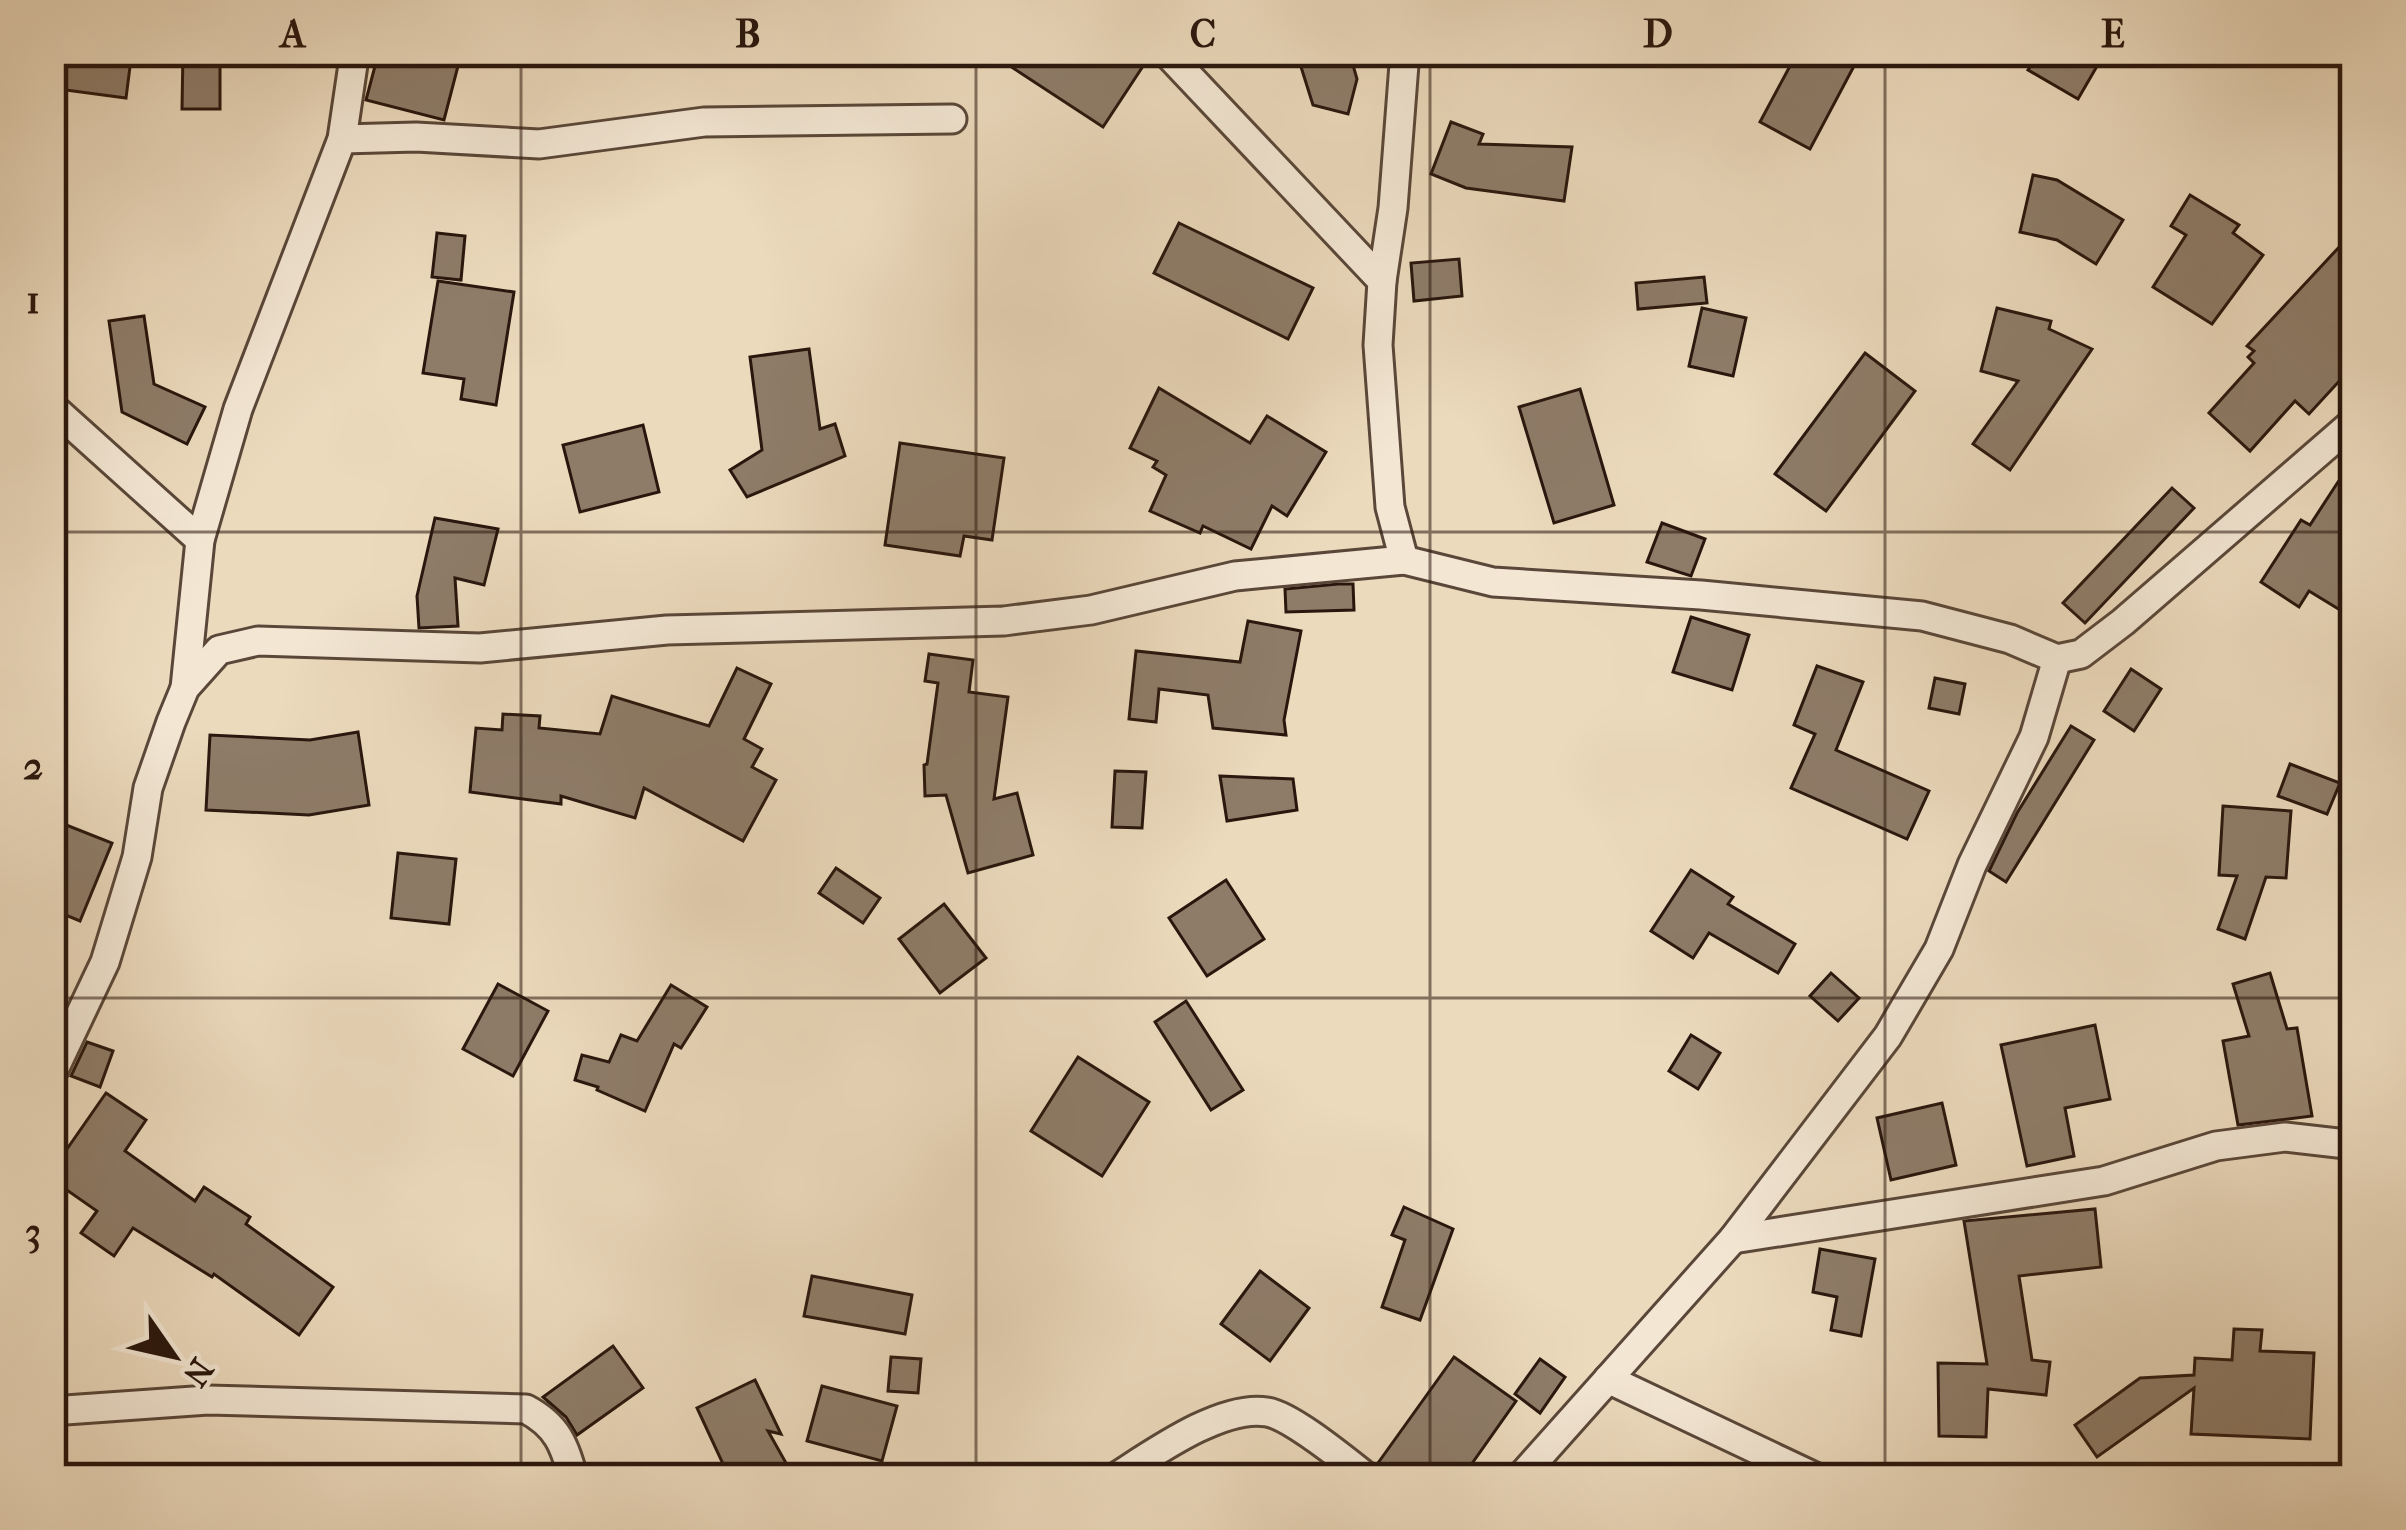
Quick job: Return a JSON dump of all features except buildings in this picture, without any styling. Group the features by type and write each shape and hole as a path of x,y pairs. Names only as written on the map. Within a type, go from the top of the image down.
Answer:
{"street":[{"path":"51,1076 105,962 137,857 148,788 185,688 200,540 238,409 342,139 355,51"},
{"path":"1165,51 1382,281"},
{"path":"1404,560 1390,507 1378,345 1405,51"},
{"path":"342,139 416,136 538,144 704,122 952,119"},
{"path":"51,406 200,540"},
{"path":"185,688 219,650 258,641 480,648 667,630 1004,621 1091,610 1235,576 1404,560 1493,582 1922,616 2010,639 2057,659 2081,654 2123,622 2355,421"},
{"path":"1519,1479 1733,1239 1888,1036 1939,949 1972,866 2034,737 2057,659"},
{"path":"1733,1239 2104,1181 2216,1146 2285,1137 2355,1144"},
{"path":"1608,1379 1819,1479"},
{"path":"51,1411 208,1400 526,1409 547,1420 562,1439 574,1479"},
{"path":"1113,1479 1199,1429 1240,1412 1271,1412 1370,1479"}]}
